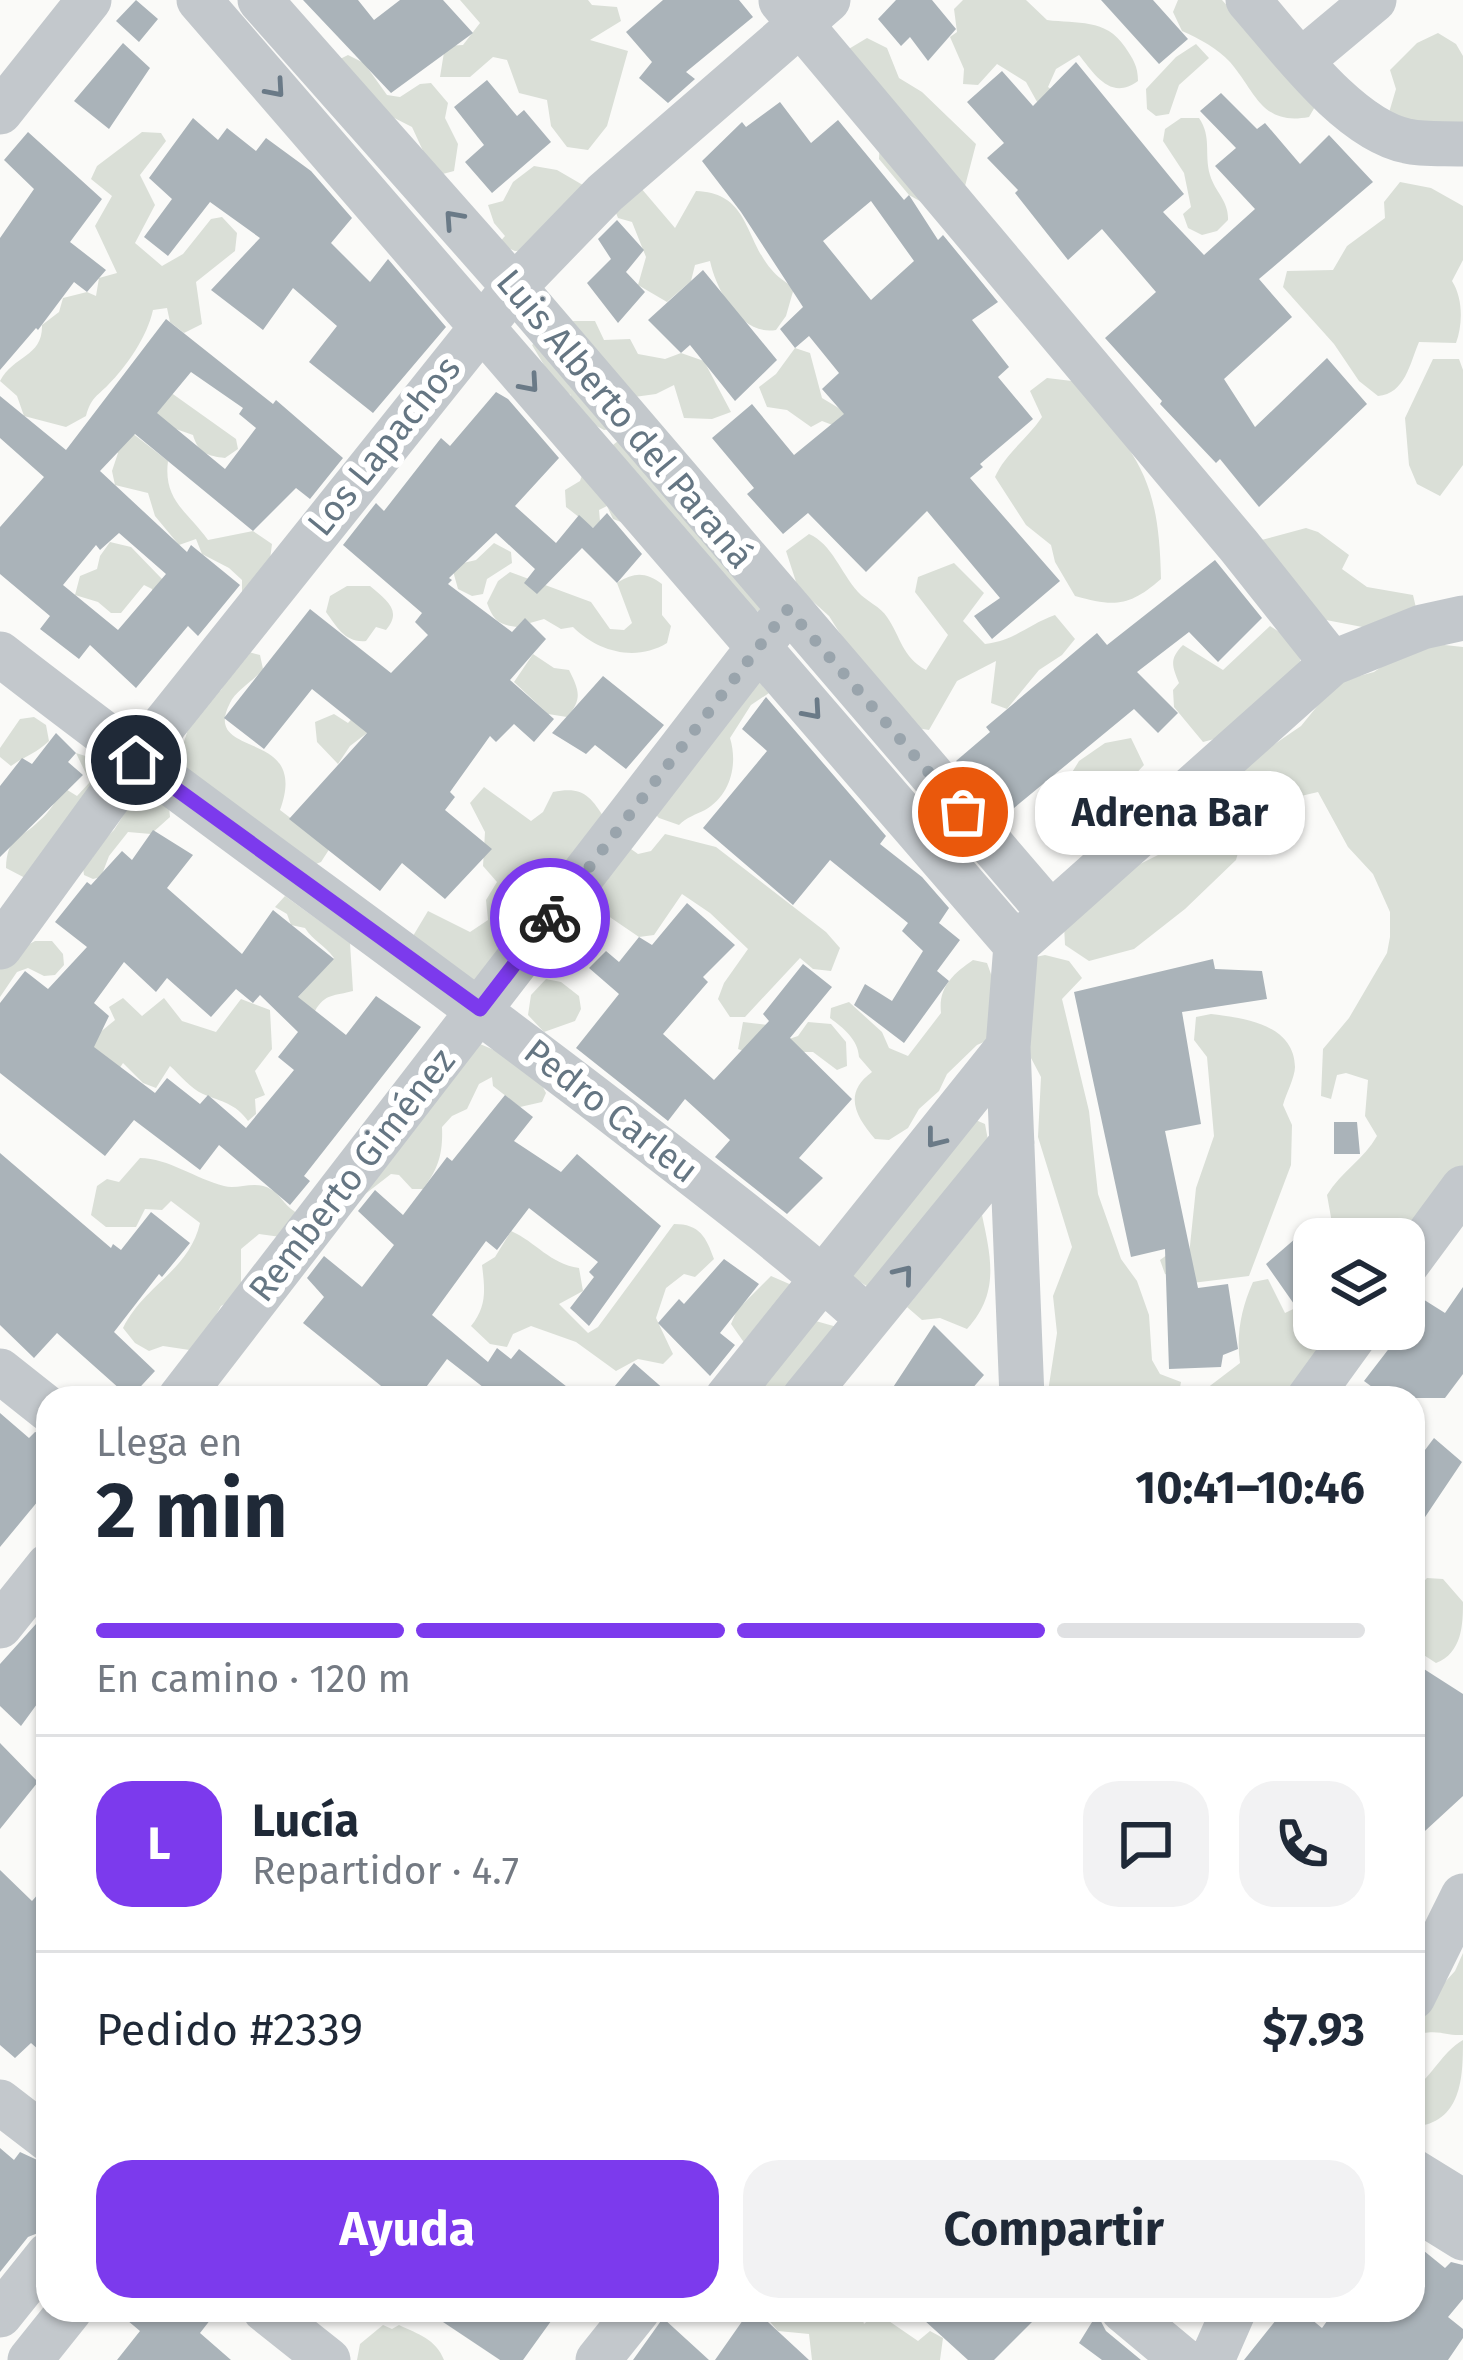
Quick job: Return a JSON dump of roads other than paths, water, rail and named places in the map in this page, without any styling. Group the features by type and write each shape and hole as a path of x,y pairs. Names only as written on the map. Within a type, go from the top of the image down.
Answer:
{"street":[{"path":"0,112 89,0"},
{"name":"Luis Alberto del Paraná","path":"200,0 1016,945"},
{"name":"Luis Alberto del Paraná","path":"260,0 514,287 1050,913"},
{"path":"1248,0 1301,61 1377,130 1407,141 1463,144"},
{"path":"1301,61 1374,0"},
{"path":"803,8 1332,663"},
{"name":"Los Lapachos","path":"0,947 136,760 514,287 605,194 803,8"},
{"path":"609,474 644,443"},
{"name":"Remberto Giménez","path":"189,1386 788,609"},
{"path":"1022,1386 1008,1047 1016,945 1332,663 1422,627 1463,618"},
{"name":"Pedro Carleu","path":"0,654 136,760 480,1009 823,1277 868,1319"},
{"path":"737,1386 1008,1047"},
{"path":"815,1386 1012,1143"},
{"path":"1425,1240 1463,1188"},
{"path":"1318,1386 1344,1350"},
{"path":"0,1371 36,1400"},
{"path":"0,1626 36,1581"},
{"path":"1425,1973 1463,1896"},
{"path":"0,2102 36,2130"},
{"path":"1425,2178 1463,2202"},
{"path":"1425,2214 1463,2238"},
{"path":"0,2315 36,2270"},
{"path":"30,2360 60,2322"},
{"path":"280,2322 328,2360"},
{"path":"598,2360 628,2322"},
{"path":"1137,2322 1183,2360"},
{"path":"1212,2360 1229,2322"}],"place":[{"name":"Adrena Bar","path":"963,812"}]}
